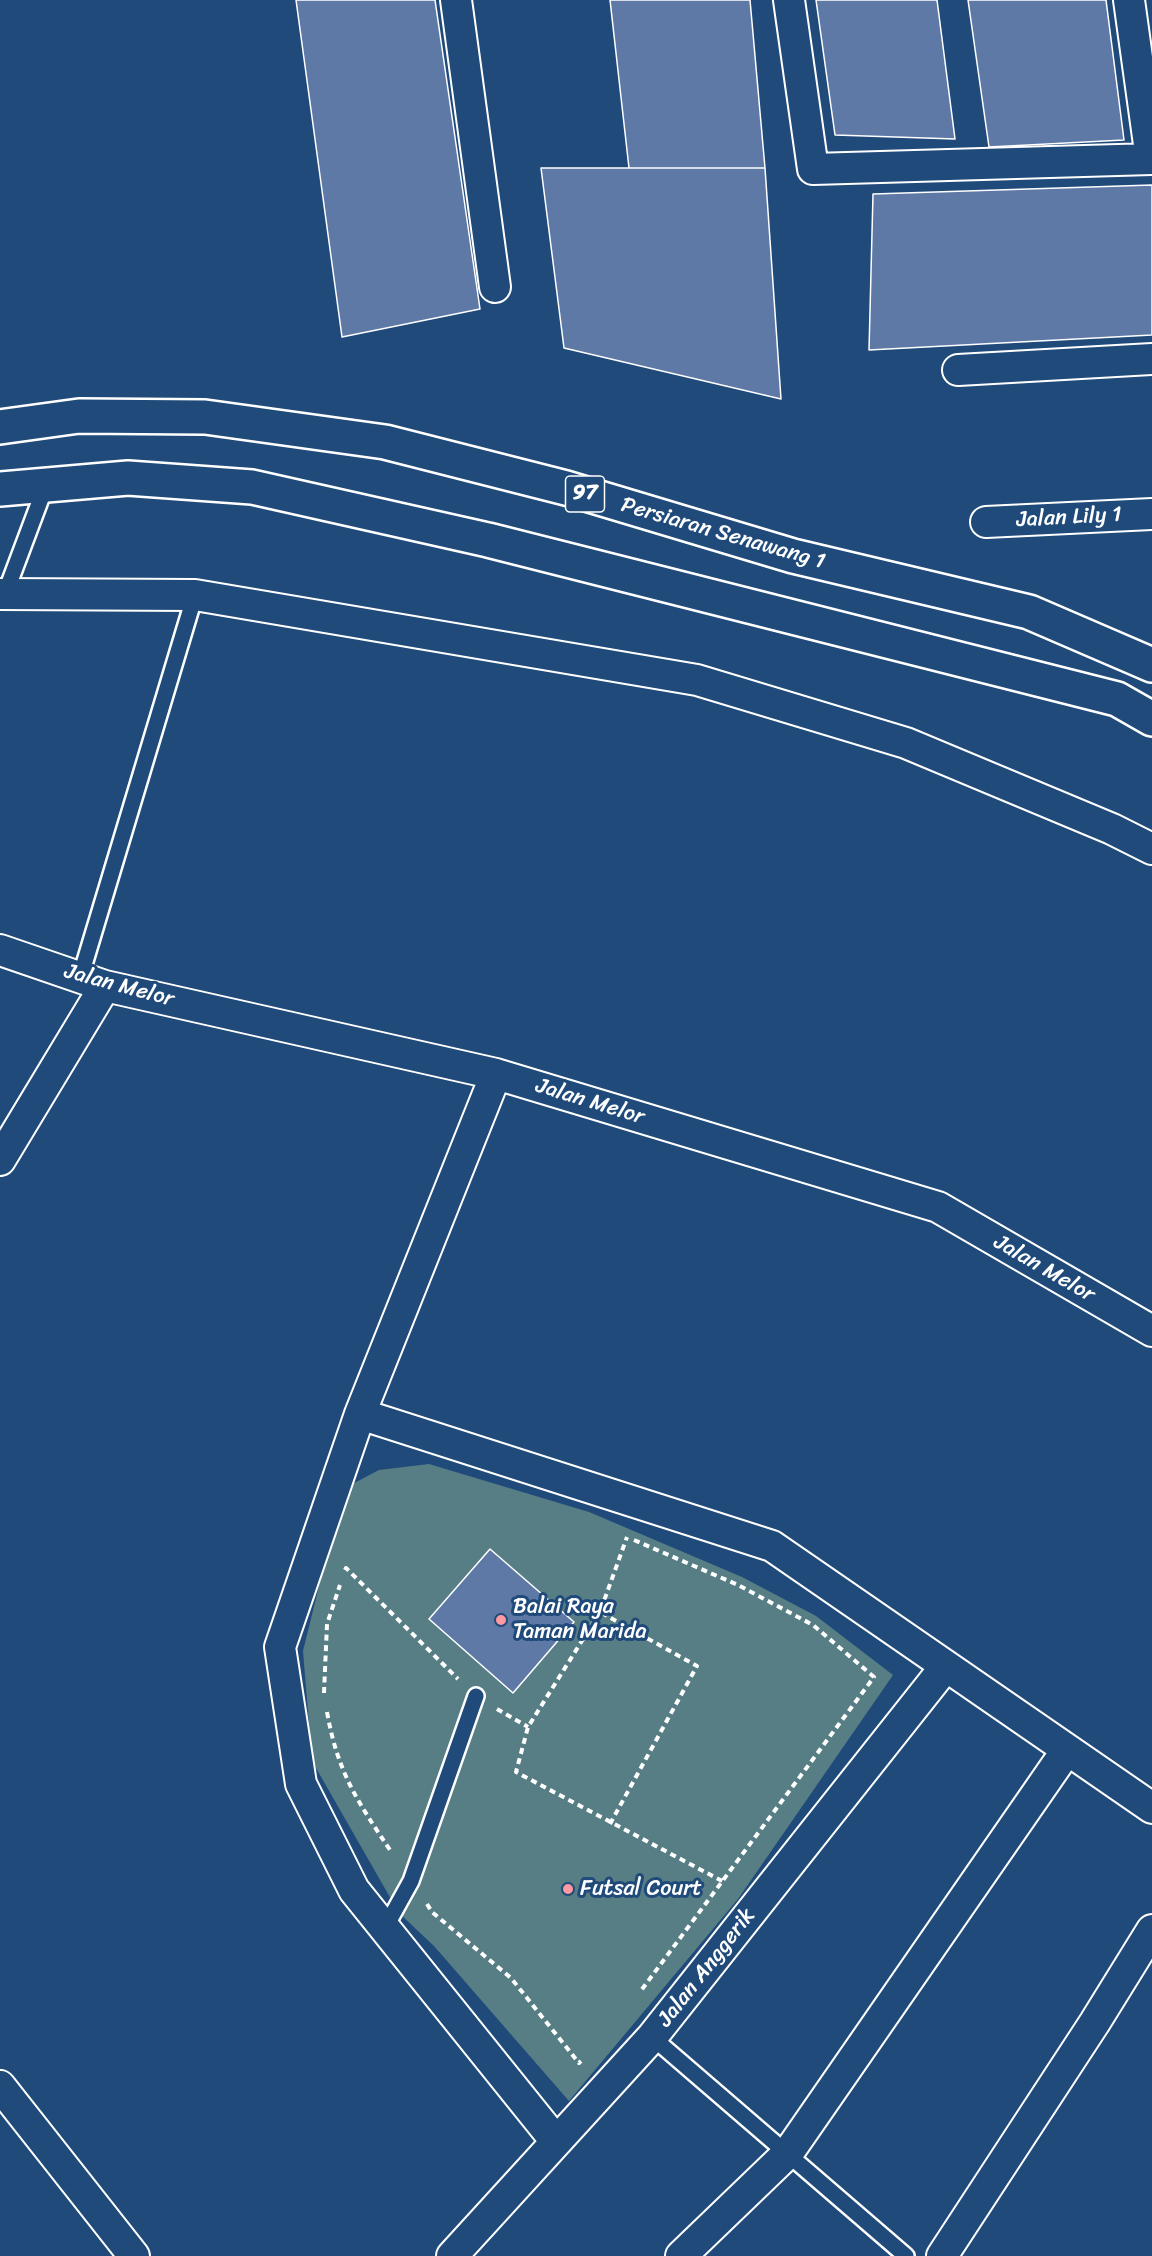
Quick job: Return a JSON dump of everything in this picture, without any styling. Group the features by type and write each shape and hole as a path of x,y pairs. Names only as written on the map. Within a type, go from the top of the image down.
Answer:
{"main road":[{"name":"Persiaran Senawang 1","path":"0,427 79,416 205,417 385,442 566,488 793,556 1029,612 1152,665"},
{"path":"0,489 128,478 252,487 488,540 1117,699 1152,719"}],"street":[{"path":"456,0 495,287"},
{"path":"789,0 813,169 1152,159 1129,0"},
{"path":"958,370 1152,359"},
{"name":"Jalan Lily 1","path":"987,522 1152,514"},
{"path":"2,598 195,595 697,680 906,742 1112,829 1152,849"},
{"name":"Jalan Melor","path":"0,950 93,982 496,1074 939,1207 1152,1331"},
{"path":"0,1160 93,982"},
{"path":"496,1074 360,1414 280,1647 301,1784 354,1890 555,2140"},
{"path":"360,1414 772,1546 1152,1808"},
{"name":"Jalan Anggerik","path":"452,2256 555,2140 652,2037 946,1666"},
{"path":"681,2256 788,2153 1067,1750"},
{"path":"942,2256 1095,2022 1152,1930"},
{"path":"0,2086 134,2256"}],"lane":[{"path":"2,598 46,485"},
{"path":"93,982 195,595"},
{"path":"385,1928 411,1881 476,1696"},
{"path":"652,2037 906,2256"}],"path":[{"path":"639,1994 724,1882 874,1677 813,1625 738,1585 625,1536 600,1612 528,1727 516,1772 610,1824 724,1882"},
{"path":"528,1727 476,1696 346,1568 327,1624 324,1693 332,1741 340,1768 360,1805 432,1912 510,1978 579,2063 587,2055"},
{"path":"600,1612 697,1666 610,1824"}],"green space":[{"path":"429,1464 589,1512 742,1577 816,1616 893,1675 738,1899 569,2101 434,1946 399,1913 312,1761 303,1651 343,1489 379,1470"}],"building":[{"path":"296,0 435,0 480,309 342,337"},
{"path":"610,0 750,0 765,168 629,168"},
{"path":"816,0 937,0 955,139 835,135"},
{"path":"968,0 1106,0 1124,140 989,147"},
{"path":"541,168 765,168 781,399 564,348"},
{"path":"1152,185 1152,335 869,350 873,194"},
{"name":"Balai Raya Taman Marida","path":"490,1549 574,1622 513,1693 429,1619"}],"place":[{"name":"Balai Raya Taman Marida","path":"501,1620"},
{"name":"Futsal Court","path":"568,1889"}]}
